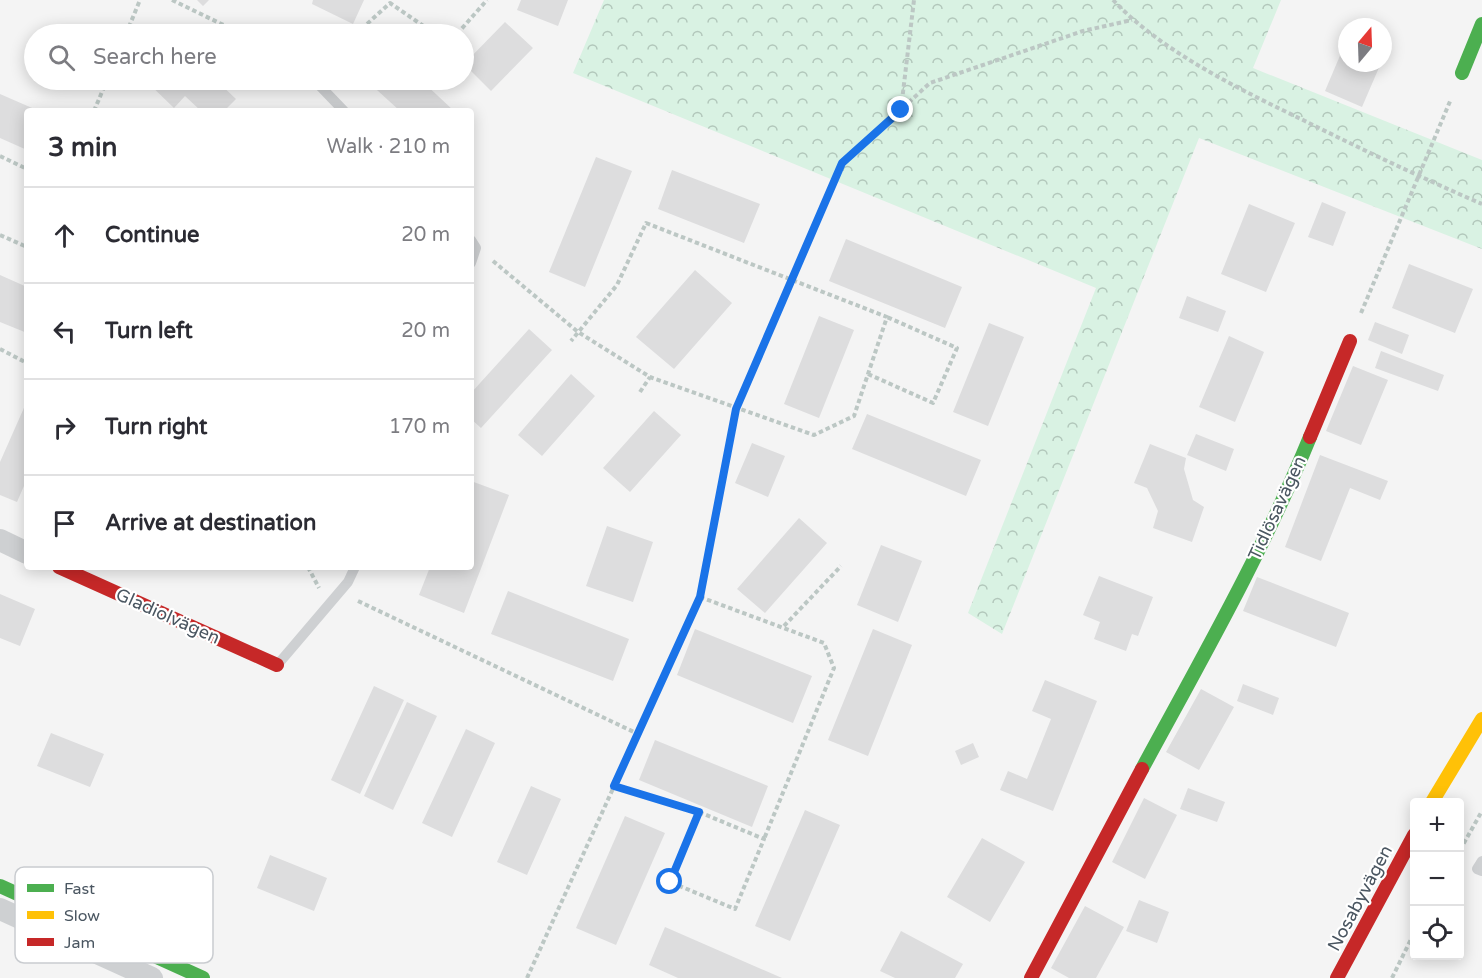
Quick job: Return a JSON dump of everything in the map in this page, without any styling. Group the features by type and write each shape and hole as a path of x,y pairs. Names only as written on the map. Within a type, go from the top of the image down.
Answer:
{"street":[{"path":"1462,73 1482,24"},
{"name":"Tidlösavägen","path":"1031,978 1160,736 1162,714 1173,688 1182,678 1195,672 1281,508 1350,340"},
{"path":"0,540 24,551"},
{"name":"Gladiolvägen","path":"66,570 277,666"},
{"path":"1434,798 1482,719"},
{"name":"Nosabyvägen","path":"1337,978 1410,842"},
{"path":"0,886 15,893"},
{"path":"0,909 15,916"},
{"path":"119,963 152,978"},
{"path":"170,963 203,978"}],"lane":[{"path":"324,90 341,108"},
{"path":"277,666 348,582 354,570"},
{"path":"1482,861 1478,869 1482,871"}],"path":[{"path":"130,24 140,0"},
{"path":"172,0 221,24"},
{"path":"466,24 487,0"},
{"path":"901,110 914,0"},
{"path":"1113,0 1132,20 1232,85 1417,176 1482,204"},
{"path":"367,24 391,1 422,24"},
{"path":"527,978 636,733 700,597 736,409 842,163 930,83 1083,31 1132,20"},
{"path":"1350,340 1462,73"},
{"path":"95,108 103,90"},
{"path":"0,156 24,168"},
{"path":"571,340 616,285 646,223 887,316 957,348 933,403 868,374"},
{"path":"0,235 24,247"},
{"path":"474,244 578,332 650,377 814,435 854,416 887,316"},
{"path":"0,350 24,362"},
{"path":"640,392 650,377"},
{"path":"784,626 841,566"},
{"path":"338,592 636,733"},
{"path":"699,812 670,882 735,909 834,668 824,643 784,626 700,597"},
{"path":"614,786 699,812 764,839"},
{"path":"1464,843 1482,811"},
{"path":"1392,978 1410,941"}],"green space":[{"path":"604,0 1281,0 1253,68 1482,160 1482,249 1199,138 1002,634 968,613 1096,288 573,73"}],"building":[{"path":"197,0 209,0 203,6"},
{"path":"313,0 364,0 353,24 312,4"},
{"path":"521,0 568,0 558,26 517,10"},
{"path":"505,22 533,48 491,91 474,74 474,54"},
{"path":"1338,60 1338,72 1377,72 1362,107 1325,91"},
{"path":"155,90 227,90 236,99 227,108 198,108 185,96 174,108"},
{"path":"377,90 432,90 451,108 397,108"},
{"path":"0,94 32,108 24,108 24,149 0,138"},
{"path":"596,157 632,171 585,287 549,272"},
{"path":"672,170 760,204 744,243 658,209"},
{"path":"1322,202 1346,212 1333,246 1308,237"},
{"path":"1249,204 1295,223 1266,292 1221,274"},
{"path":"846,239 962,287 945,328 829,281"},
{"path":"1409,264 1473,289 1455,333 1392,308"},
{"path":"695,270 732,303 674,369 636,337"},
{"path":"0,275 24,286 24,332 0,322"},
{"path":"1187,296 1226,311 1218,332 1179,318"},
{"path":"819,316 854,330 819,418 784,404"},
{"path":"1375,322 1409,335 1402,354 1368,340"},
{"path":"989,323 1024,337 988,426 953,412"},
{"path":"529,329 552,350 481,428 474,422 474,390"},
{"path":"1229,336 1264,352 1235,422 1199,407"},
{"path":"1381,351 1444,375 1438,391 1375,368"},
{"path":"1353,366 1388,380 1361,445 1326,431"},
{"path":"571,374 595,396 542,456 518,435"},
{"path":"24,408 24,486 17,502 0,495 0,462"},
{"path":"654,411 681,435 630,492 603,468"},
{"path":"867,414 981,460 966,496 852,449"},
{"path":"1196,434 1234,449 1226,471 1187,455"},
{"path":"752,443 785,456 768,497 735,483"},
{"path":"1150,444 1186,458 1184,469 1193,500 1204,507 1192,542 1153,528 1158,511 1147,488 1134,483"},
{"path":"1320,455 1388,481 1380,500 1350,488 1321,561 1285,547"},
{"path":"474,482 509,495 464,613 419,595 429,570 474,570"},
{"path":"799,518 827,543 765,613 737,589"},
{"path":"607,526 653,542 633,602 586,586"},
{"path":"881,545 922,561 898,622 857,605"},
{"path":"1099,576 1153,597 1138,636 1132,634 1126,651 1094,639 1100,622 1083,615"},
{"path":"1257,577 1349,613 1336,647 1243,611"},
{"path":"508,591 629,639 613,681 491,634"},
{"path":"0,594 35,609 20,646 0,638"},
{"path":"695,629 812,676 793,723 677,675"},
{"path":"873,629 912,645 868,756 828,740"},
{"path":"1045,680 1097,701 1053,811 1000,790 1008,771 1027,779 1051,719 1032,711"},
{"path":"1243,684 1279,698 1273,715 1237,701"},
{"path":"374,686 404,700 360,794 331,780"},
{"path":"1201,689 1234,707 1199,770 1166,752"},
{"path":"407,702 437,716 393,810 364,796"},
{"path":"466,729 495,743 452,837 422,823"},
{"path":"51,733 104,754 90,787 37,766"},
{"path":"655,740 768,786 752,827 639,780"},
{"path":"973,743 979,757 961,765 955,751"},
{"path":"531,786 561,799 527,875 497,862"},
{"path":"1188,788 1225,802 1217,822 1180,809"},
{"path":"1144,798 1177,815 1145,879 1112,862"},
{"path":"805,810 840,825 790,941 755,926"},
{"path":"625,816 665,833 616,945 576,928"},
{"path":"982,838 1025,862 990,922 947,897"},
{"path":"270,855 327,878 314,911 257,888"},
{"path":"1139,900 1169,912 1157,943 1126,931"},
{"path":"1085,906 1124,927 1096,978 1069,978 1051,968"},
{"path":"665,927 782,978 678,978 649,965"},
{"path":"901,931 963,964 955,978 895,978 880,971"}],"traffic: fast":[{"path":"1462,73 1482,24"},
{"path":"1142,769 1252,564 1310,437"},
{"path":"0,886 15,893"},
{"path":"170,963 203,978"}],"traffic: slow":[{"path":"1434,798 1482,719"}],"traffic: jam":[{"path":"1310,437 1350,341"},
{"path":"66,570 277,665"},
{"path":"1031,978 1142,769"},
{"path":"1337,978 1410,842"}],"route":[{"path":"670,882 699,812 614,786 636,733 700,597 736,409 842,163 901,110"}]}
